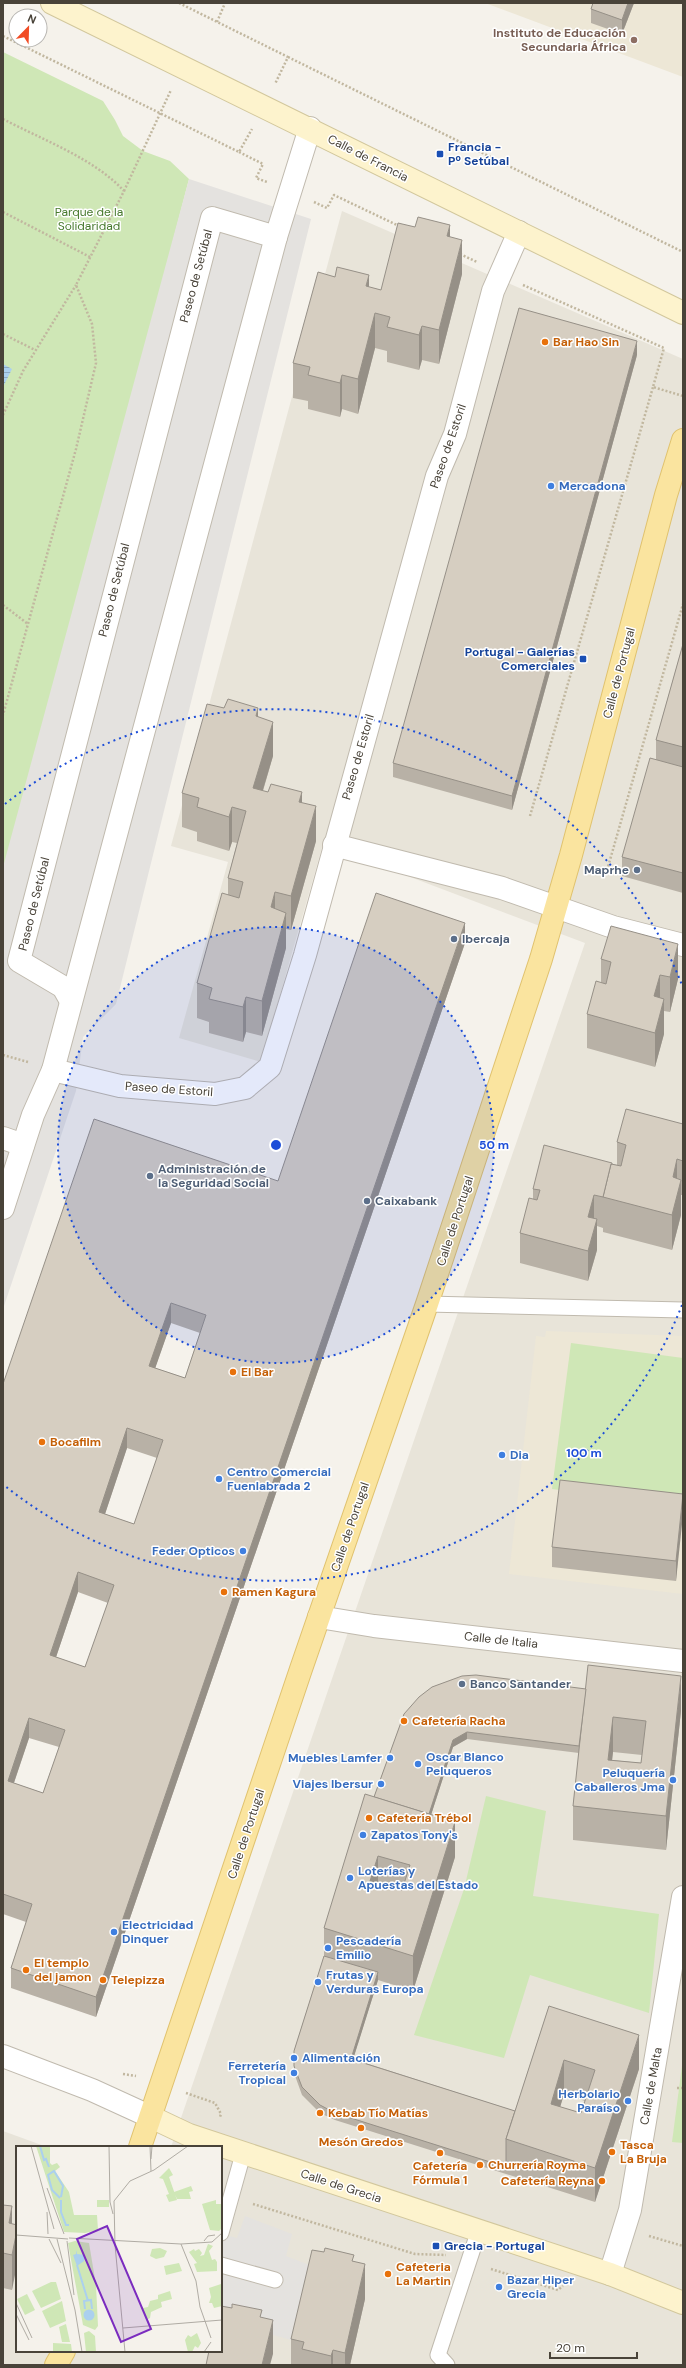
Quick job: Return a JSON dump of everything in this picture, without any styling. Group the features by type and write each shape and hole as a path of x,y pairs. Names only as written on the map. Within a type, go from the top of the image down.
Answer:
{"main road":[{"name":"Calle de Francia","path":"52,3 181,67 310,128 683,313"},
{"name":"Calle de Portugal","path":"140,2146 319,1616 427,1304 556,906 666,495 683,440"},
{"name":"Calle de Grecia","path":"151,2117 189,2135 220,2146"},
{"name":"Calle de Grecia","path":"222,2147 610,2274 683,2303"},
{"path":"56,2365 63,2352"},
{"path":"71,2352 71,2365"}],"street":[{"path":"3,1208 33,1115 53,1070 276,237 289,191 310,128"},
{"name":"Paseo de Setúbal","path":"71,1001 63,987 19,961 212,218 276,237"},
{"name":"Paseo de Estoril","path":"53,1070 120,1086 215,1094 245,1088 270,1067 305,955 334,845 437,476 455,434 494,291 519,232"},
{"path":"334,845 502,888 614,927 683,945"},
{"path":"3,1138 23,1145"},
{"name":"Calle de Italia","path":"319,1616 374,1626 683,1661"},
{"name":"Calle de Malta","path":"610,2274 630,2210 683,1896"},
{"name":"Calle de Grecia","path":"3,2056 92,2090 151,2117"}],"lane":[{"path":"427,1304 683,1310"},
{"path":"222,2229 243,2154"},
{"path":"447,2365 438,2355 479,2230"},
{"path":"222,2264 275,2280"}],"path":[{"path":"217,22 225,3"},
{"path":"288,57 683,252"},
{"path":"3,415 23,371 76,285 124,191 181,67"},
{"path":"3,119 82,160 113,179 124,191"},
{"path":"239,152 263,164 256,178 328,208 334,195 406,229"},
{"path":"3,212 90,256"},
{"path":"457,253 479,263 473,285 514,298 522,285 664,348 530,816"},
{"path":"3,715 76,449 96,363 92,324 76,285"},
{"path":"3,334 36,350"},
{"path":"653,387 683,396"},
{"path":"606,874 683,604"},
{"path":"3,605 28,624"}],"shaded area":[{"name":"Instituto de Educación Secundaria África","path":"485,3 683,3 683,77"},
{"path":"189,179 311,219 116,1004 83,1037 76,1091 3,1309 3,867"},
{"path":"342,211 683,359 683,2365 3,2365 3,2131 44,2146 16,2146 16,2352 222,2352 222,2146 171,2146 585,943 323,844 261,1062 179,1038 228,862 171,846"},
{"path":"546,1331 683,1336 683,1594 509,1574 536,1336 545,1337"},
{"path":"245,2216 292,2234 286,2256 312,2266 291,2340 222,2320 222,2234 237,2238"}],"green space":[{"name":"Parque de la Solidaridad","path":"3,52 103,101 123,136 143,151 170,161 189,179 105,502 3,875"},
{"path":"571,1343 683,1358 683,1506 552,1489"},
{"path":"486,1796 546,1811 533,1896 659,1914 649,2013 530,1975 504,2058 414,2035 464,1889"},
{"path":"683,2058 683,2143 672,2142"}],"water":[{"path":"3,364 12,369 3,387"}],"building":[{"path":"593,3 628,3 622,20 591,9"},
{"path":"418,217 450,225 447,236 462,240 439,330 422,326 419,335 387,327 390,317 375,313 358,379 342,375 340,383 308,375 310,367 293,363 318,272 335,277 337,267 369,275 366,286 381,290 398,223 415,227"},
{"path":"519,308 637,341 512,796 393,763"},
{"path":"683,644 683,747 656,740"},
{"path":"228,699 258,708 256,716 273,722 253,788 268,792 271,784 302,792 299,802 316,806 291,896 275,892 271,907 286,913 262,1001 246,997 243,1007 209,999 212,988 197,983 222,893 239,898 243,882 228,878 246,811 232,807 229,817 197,807 199,798 182,793 207,704 224,708"},
{"path":"650,758 683,767 683,873 622,857"},
{"name":"Centro Comercial Fuenlabrada 2","path":"376,893 465,923 96,1997 11,1968 32,1904 3,1894 3,1384 94,1119 278,1181","holes":["171,1303 206,1315 185,1378 149,1366","127,1428 163,1440 134,1524 99,1512","78,1572 114,1585 85,1667 50,1655","29,1718 65,1730 43,1793 8,1781"]},
{"path":"611,926 678,944 670,977 660,975 654,996 664,999 655,1033 587,1014 596,981 606,984 611,962 601,959"},
{"path":"626,1109 683,1124 683,1161 677,1159 673,1177 681,1180 672,1215 603,1197 611,1164 621,1166 626,1145 617,1142"},
{"path":"544,1145 612,1163 603,1197 594,1195 588,1217 597,1219 588,1251 520,1233 529,1198 537,1200 540,1190 533,1189"},
{"path":"560,1480 683,1494 676,1561 552,1547"},
{"path":"588,1665 681,1676 666,1816 573,1806","holes":["613,1717 646,1721 641,1763 608,1760"]},
{"name":"Oscar Blanco Peluqueros","path":"476,1675 586,1689 579,1746 467,1732 453,1740 429,1814 374,1797 404,1714 419,1697 432,1687 462,1676"},
{"path":"365,1794 455,1822 413,1956 324,1928","holes":["378,1856 410,1865 402,1890 370,1881"]},
{"path":"324,1956 378,1972 351,2059 515,2111 506,2139 506,2167 335,2113 320,2105 302,2087 294,2066 294,2051"},
{"path":"549,2006 639,2035 595,2168 506,2139","holes":["564,2060 595,2070 581,2113 551,2104"]},
{"path":"3,2205 12,2206 9,2223 16,2225 16,2235 12,2255 3,2253"},
{"path":"325,2248 354,2255 352,2261 365,2264 345,2353 333,2350 331,2356 302,2349 304,2342 291,2339 312,2250 324,2252"},
{"path":"232,2304 262,2310 260,2317 273,2320 262,2365 206,2365 209,2352 222,2352 222,2306 232,2308"}],"place":[{"name":"Instituto de Educación Secundaria África","path":"634,40"},
{"name":"Francia - Pº Setúbal","path":"440,154"},
{"name":"Bar Hao Sin","path":"545,342"},
{"name":"Mercadona","path":"551,486"},
{"name":"Portugal - Galerías Comerciales","path":"583,659"},
{"name":"Maprhe","path":"637,870"},
{"name":"Ibercaja","path":"454,939"},
{"name":"Administración de la Seguridad Social","path":"150,1176"},
{"name":"Caixabank","path":"367,1201"},
{"name":"El Bar","path":"233,1372"},
{"name":"Bocafilm","path":"42,1442"},
{"name":"Dia","path":"502,1455"},
{"name":"Centro Comercial Fuenlabrada 2","path":"219,1479"},
{"name":"Feder Opticos","path":"243,1551"},
{"name":"Ramen Kagura","path":"224,1592"},
{"name":"Banco Santander","path":"462,1684"},
{"name":"Cafetería Racha","path":"404,1721"},
{"name":"Muebles Lamfer","path":"390,1758"},
{"name":"Oscar Blanco Peluqueros","path":"418,1764"},
{"name":"Peluquería Caballeros Jma","path":"673,1780"},
{"name":"Viajes Ibersur","path":"381,1784"},
{"name":"Cafetería Trébol","path":"369,1818"},
{"name":"Zapatos Tony's","path":"363,1835"},
{"name":"Loterías y Apuestas del Estado","path":"350,1878"},
{"name":"Electricidad Dinquer","path":"114,1932"},
{"name":"Pescadería Emilio","path":"328,1948"},
{"name":"El templo del jamon","path":"26,1970"},
{"name":"Telepizza","path":"103,1980"},
{"name":"Frutas y Verduras Europa","path":"318,1982"},
{"name":"Alimentación","path":"294,2058"},
{"name":"Ferretería Tropical","path":"294,2073"},
{"name":"Herbolario Paraíso","path":"628,2101"},
{"name":"Kebab Tío Matías","path":"320,2113"},
{"name":"Mesón Gredos","path":"361,2128"},
{"name":"Tasca La Bruja","path":"612,2152"},
{"name":"Cafetería Fórmula 1","path":"440,2153"},
{"name":"Churrería Royma","path":"480,2165"},
{"name":"Cafetería Reyna","path":"602,2181"},
{"name":"Grecia - Portugal","path":"436,2246"},
{"name":"Cafeteria La Martin","path":"388,2274"},
{"name":"Bazar Hiper Grecia","path":"499,2287"}]}
